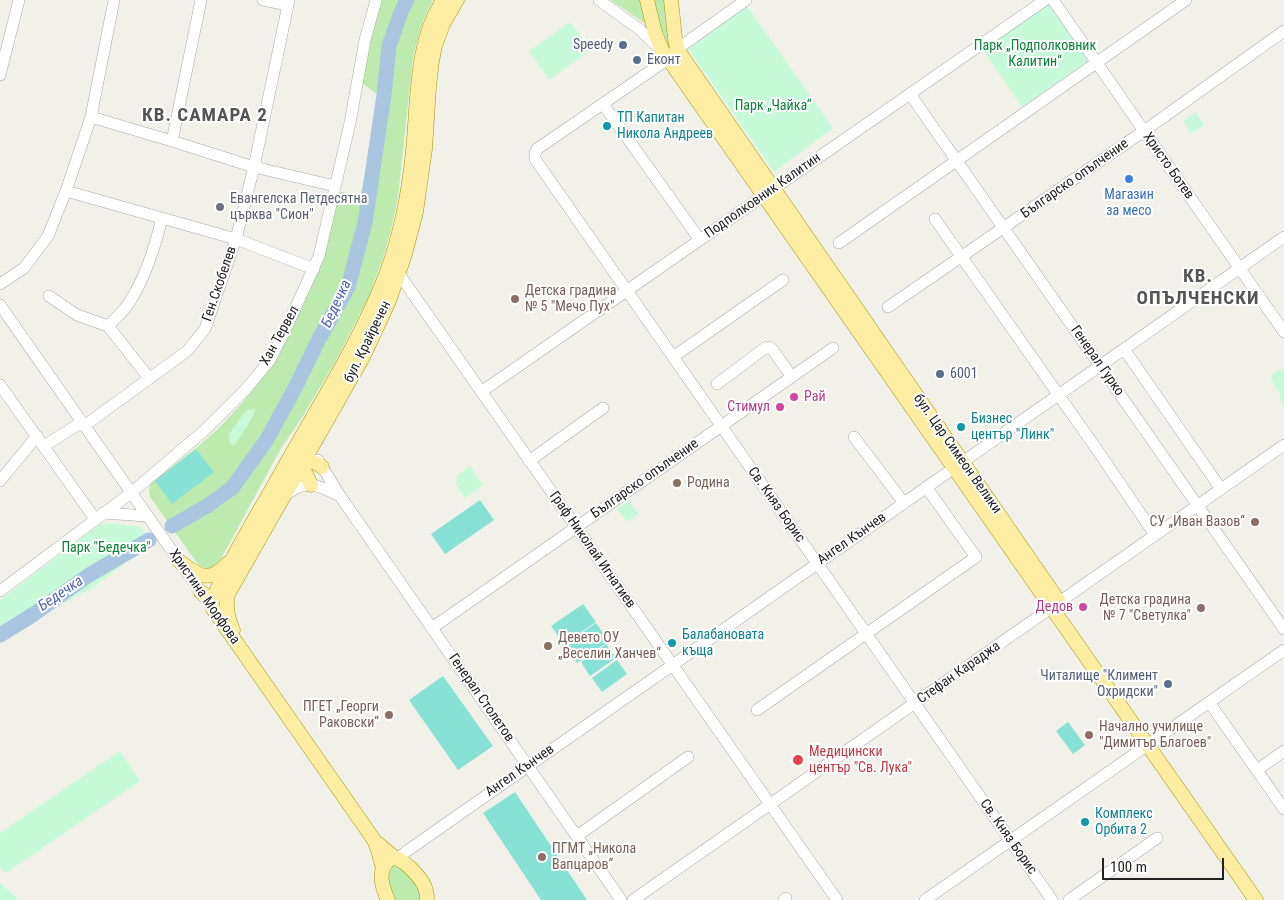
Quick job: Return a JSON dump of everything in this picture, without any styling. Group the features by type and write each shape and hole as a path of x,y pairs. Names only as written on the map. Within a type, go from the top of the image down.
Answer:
{"main road":[{"name":"бул. Крайречен","path":"310,437 368,317 392,257 410,182 422,56 430,26 443,0"},
{"name":"бул. Крайречен","path":"209,599 232,559 277,493 367,348 386,308 399,274 417,203 425,149 432,61 435,46 443,24 456,0"},
{"name":"бул. Цар Симеон Велики","path":"647,0 655,33 864,329 1151,743 1264,900"},
{"name":"бул. Цар Симеон Велики","path":"670,54 675,38 671,0"},
{"path":"277,493 303,463 310,437"},
{"path":"303,463 313,461 322,467"},
{"path":"303,463 311,485"},
{"name":"бул. Крайречен","path":"247,658 228,618 226,602 277,493"},
{"path":"179,560 194,572 210,576 218,573 232,559"},
{"path":"209,599 230,590"},
{"name":"Христина Морфова","path":"209,599 247,658 374,840 383,869 382,884 388,900"},
{"name":"бул. Цар Симеон Велики","path":"1151,743 1256,900"},
{"name":"Христина Морфова","path":"374,840 413,871 425,887 427,900"},
{"path":"383,869 388,862 397,858"}],"street":[{"path":"0,75 19,0"},
{"path":"0,284 24,268 48,236 66,191 91,117 114,0"},
{"path":"172,141 200,0"},
{"path":"264,0 288,3"},
{"name":"Хан Тервел","path":"0,591 131,493 206,430 246,389 270,360 319,256 350,122 365,40 376,0"},
{"name":"бул. Цар Симеон Велики","path":"599,0 670,54"},
{"path":"700,240 603,104 746,0"},
{"name":"Подполковник Калитин","path":"481,392 1044,0"},
{"name":"Христо Ботев","path":"1053,0 1284,332"},
{"path":"839,243 1186,0"},
{"name":"Ген.Скобелев","path":"44,446 83,424 187,351 205,329 236,239 254,167 288,3"},
{"name":"Българско опълчение","path":"888,307 1284,32"},
{"name":"Генерал Гурко","path":"910,94 1284,629"},
{"name":"Св. Княз Борис","path":"603,104 537,149 535,159 1052,900"},
{"path":"91,117 254,167 335,186"},
{"path":"66,191 236,239 314,269"},
{"path":"108,326 129,303 141,281 156,243 162,218"},
{"path":"935,219 1155,535"},
{"name":"Ангел Кънчев","path":"397,858 1284,237"},
{"name":"Граф Николай Игнатиев","path":"399,274 837,900"},
{"path":"673,357 783,280"},
{"path":"49,296 77,315 108,326 149,378"},
{"name":"Христина Морфова","path":"0,305 162,537 209,599"},
{"path":"718,384 768,347 772,349 792,377"},
{"name":"Българско опълчение","path":"432,628 833,348"},
{"path":"1124,349 1221,490"},
{"path":"0,385 44,446 99,516 149,518"},
{"path":"529,461 602,408"},
{"path":"0,481 37,436"},
{"name":"Генерал Столетов","path":"310,437 322,467 340,496 621,900"},
{"path":"854,437 904,503"},
{"name":"Стефан Караджа","path":"634,900 1284,445"},
{"path":"277,493 302,485 311,485 340,496"},
{"path":"757,710 976,557 926,487"},
{"path":"925,900 1284,650"},
{"path":"1209,702 1284,809"},
{"path":"1257,770 1284,751"},
{"path":"577,836 688,757"},
{"path":"1069,900 1157,838"},
{"path":"413,871 412,856 420,842"}],"green space":[{"path":"380,0 433,0 424,20 413,57 398,197 382,261 368,298 335,362 280,450 221,559 213,567 204,568 197,563 150,497 149,488 151,483 219,428 244,401 272,365 339,192 361,194 379,96 361,82 367,43"},
{"path":"611,0 643,0 646,23 644,23"},
{"path":"651,0 667,0 674,42 668,53"},
{"name":"Парк „Подполковник Калитин“","path":"1049,0 1090,60 1022,107 981,47"},
{"name":"Парк „Чайка“","path":"747,6 833,128 774,172 688,49"},
{"path":"570,22 591,50 549,80 529,51"},
{"path":"1196,112 1204,125 1191,133 1183,121"},
{"path":"1281,369 1284,370 1284,408 1280,394 1271,379 1273,374"},
{"path":"253,408 255,410 254,415 234,446 230,442 229,434 246,410 250,409 252,411"},
{"path":"470,466 483,485 465,498 456,485 457,476"},
{"path":"629,501 639,514 627,522 617,509"},
{"name":"Парк \"Бедечка\"","path":"109,523 141,527 152,543 95,586 41,616 0,643 0,600 100,524"},
{"path":"120,751 140,781 6,873 0,868 0,833"},
{"path":"397,865 403,868 420,889 421,900 394,900 386,879 388,869"},
{"path":"0,883 20,900 0,900"}],"shaded area":[{"path":"196,449 214,472 172,504 155,481"},
{"path":"480,500 494,520 445,554 431,534"},
{"path":"583,604 596,622 564,644 551,626"},
{"path":"596,623 609,641 577,663 564,645"},
{"path":"606,644 616,658 590,676 581,662"},
{"path":"617,660 627,674 602,692 592,678"},
{"path":"443,676 493,746 458,770 409,700"},
{"path":"1068,722 1085,745 1073,754 1056,731"},
{"name":"ПГМТ „Никола Вапцаров“","path":"515,792 587,900 541,900 483,813"}],"waterway":[{"name":"Бедечка","path":"172,526 207,506 232,488 266,441 348,287 365,223 384,95 389,46 407,0"},
{"name":"Бедечка","path":"0,635 34,614 89,575 149,540"}],"place":[{"name":"Speedy","path":"623,45"},
{"name":"Еконт","path":"637,60"},
{"name":"ТП Капитан Никола Андреев","path":"607,126"},
{"name":"Магазин за месо","path":"1129,179"},
{"name":"Евангелска Петдесятна църква \"Сион\"","path":"220,207"},
{"name":"Детска градина № 5 \"Мечо Пух\"","path":"515,299"},
{"name":"6001","path":"940,374"},
{"name":"Рай","path":"794,397"},
{"name":"Стимул","path":"780,407"},
{"name":"Бизнес център \"Линк\"","path":"961,427"},
{"name":"Родина","path":"677,483"},
{"name":"СУ „Иван Вазов“","path":"1255,522"},
{"name":"Дедов","path":"1083,607"},
{"name":"Детска градина № 7 \"Светулка\"","path":"1201,608"},
{"name":"Балабановата къща","path":"672,643"},
{"name":"Девето ОУ „Веселин Ханчев“","path":"548,646"},
{"name":"Читалище \"Климент Охридски\"","path":"1168,684"},
{"name":"ПГЕТ „Георги Раковски“","path":"389,715"},
{"name":"Начално училище \"Димитър Благоев\"","path":"1089,735"},
{"name":"Медицински център \"Св. Лука\"","path":"798,760"},
{"name":"Комплекс Орбита 2","path":"1085,822"},
{"name":"ПГМТ „Никола Вапцаров“","path":"542,857"}],"district":[{"name":"КВ. САМАРА 2","path":"205,116"},
{"name":"КВ. ОПЪЛЧЕНСКИ","path":"1198,288"}]}
